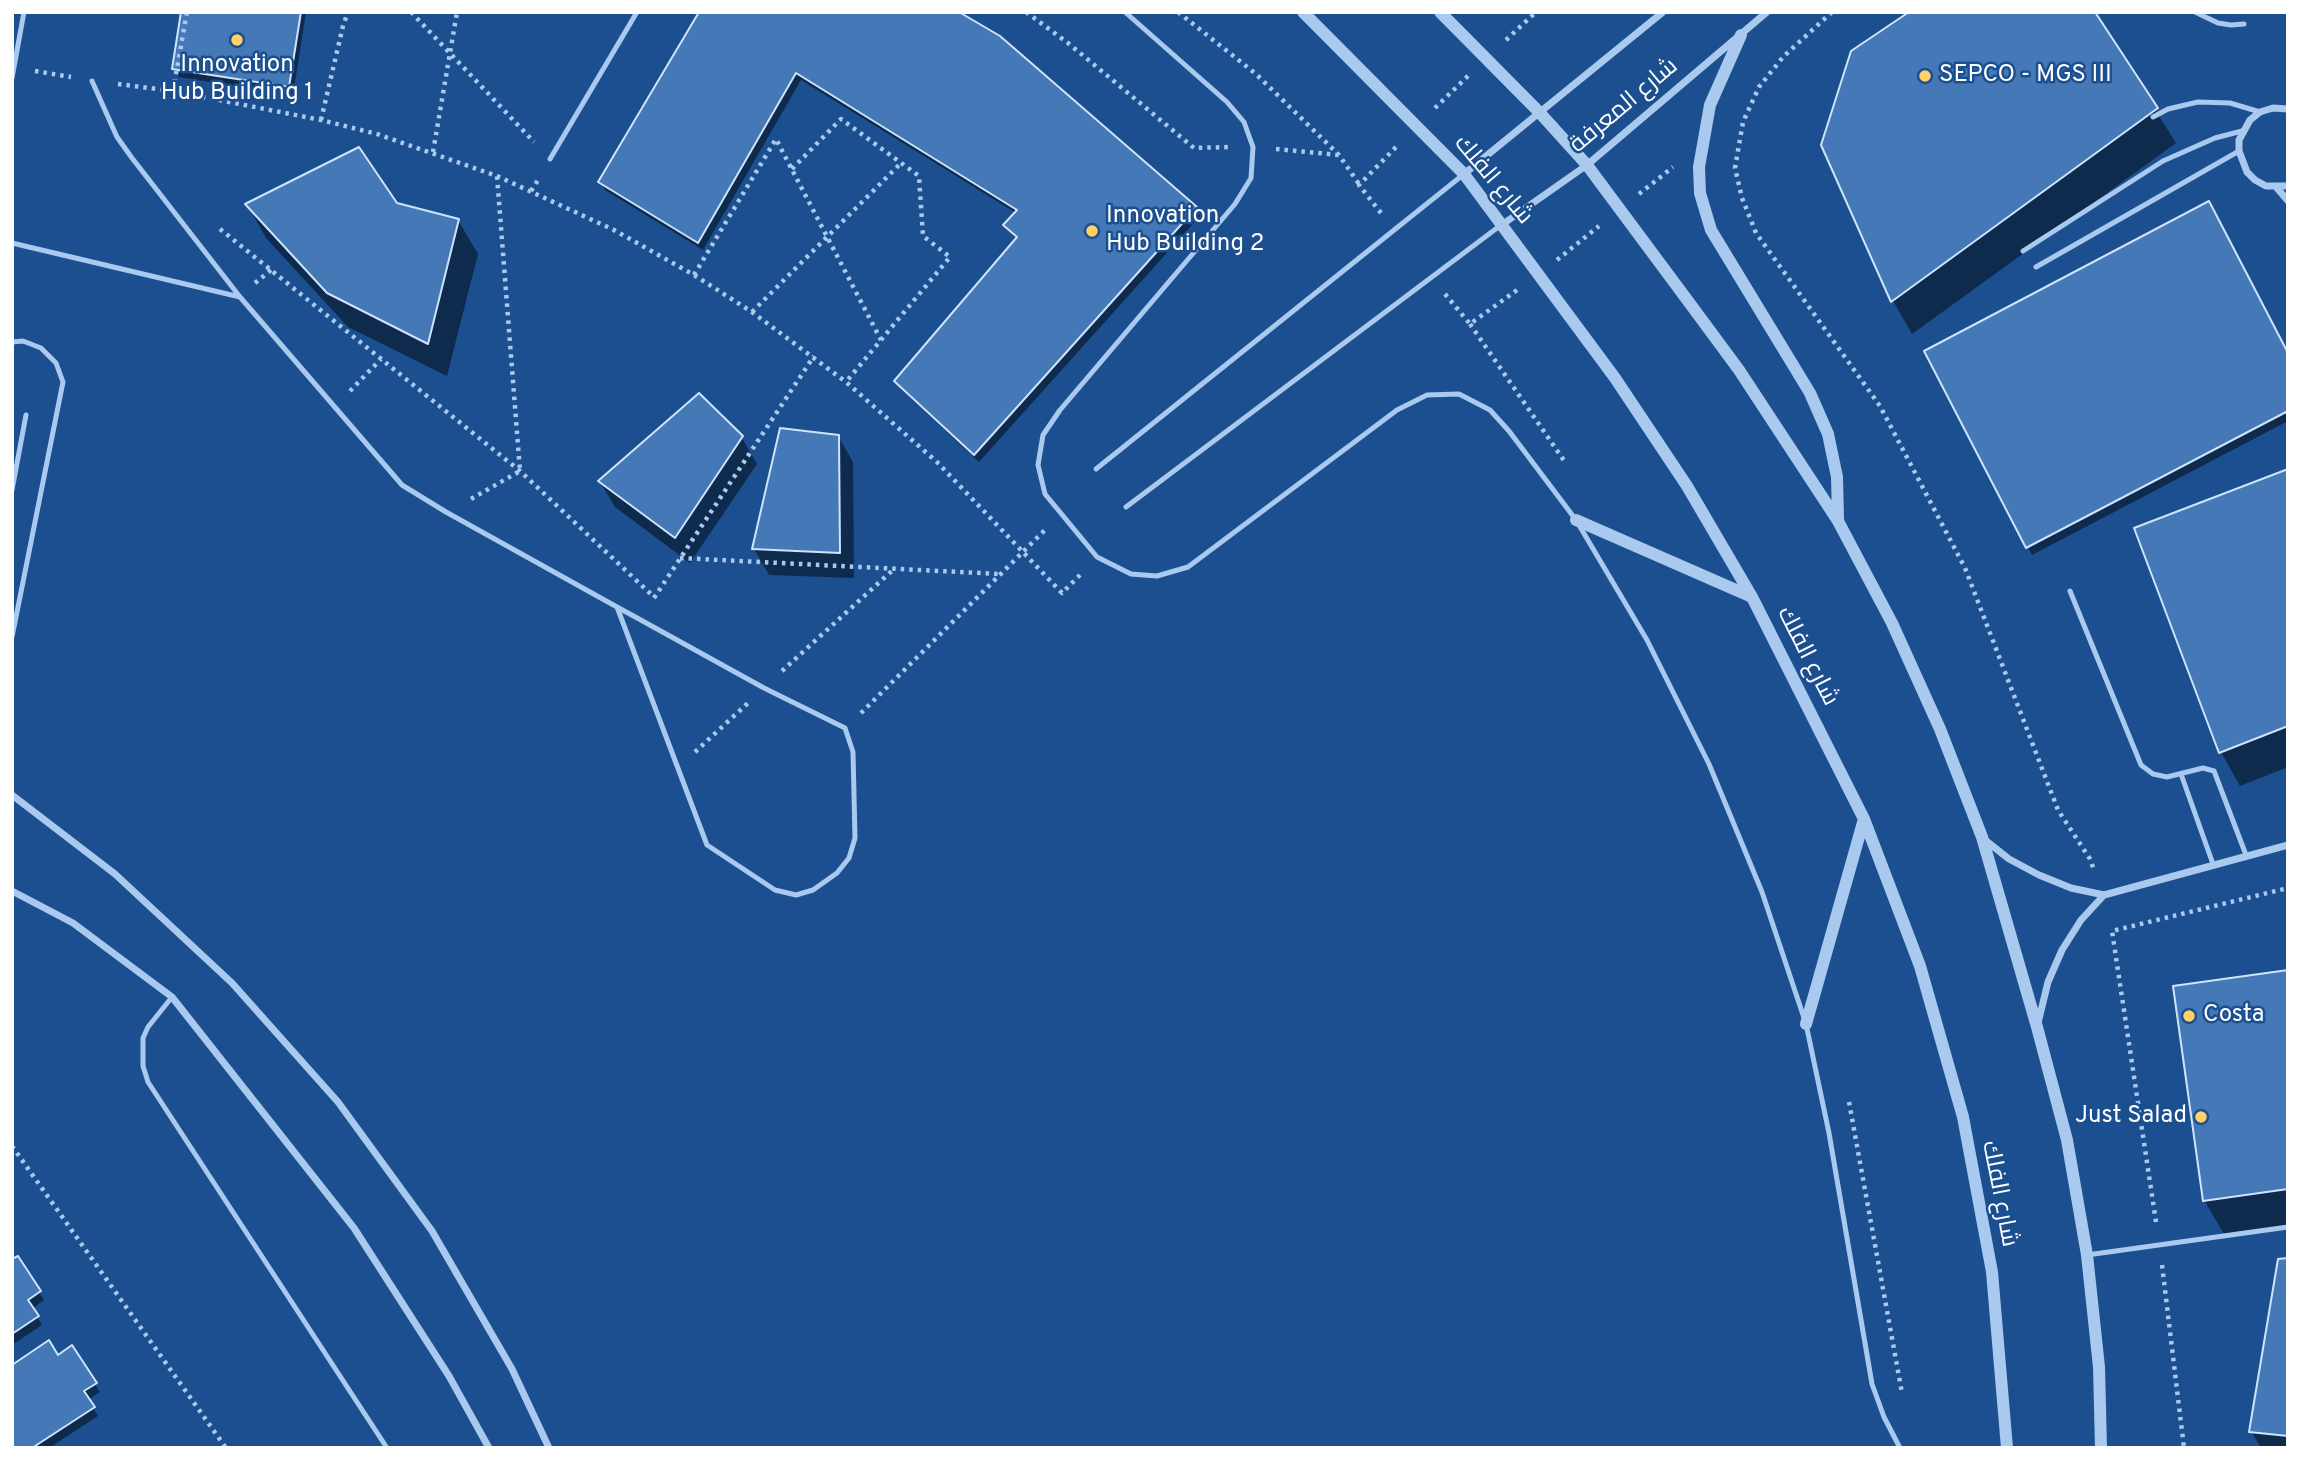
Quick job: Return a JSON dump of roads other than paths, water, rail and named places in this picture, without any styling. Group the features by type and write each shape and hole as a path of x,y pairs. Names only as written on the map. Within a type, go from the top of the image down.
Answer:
{"street":[{"name":"شارع الفلك","path":"1303,12 1464,174 1622,389 1687,486 1752,597 1864,819 1920,966 1962,1117 1992,1272 2007,1448"},
{"path":"1440,12 1540,113 1587,165 1739,370 1838,521 1892,623 1940,729 1982,837 2067,1140 2087,1255 2099,1367 2101,1448"},
{"name":"شارع المعرفة","path":"1464,174 1663,12"},
{"name":"شارع المعرفة","path":"1503,224 1587,165 1767,12"},
{"path":"1741,35 1710,105 1699,167 1700,193 1711,230 1810,394 1828,434 1837,477 1838,521"},
{"path":"2288,109 2273,108 2260,112 2250,120 2242,131 2239,151 2246,172 2266,186 2288,186"},
{"path":"2277,188 2288,201"},
{"path":"1576,520 1752,597"},
{"path":"12,795 115,874 232,983 338,1102 432,1231 512,1369 549,1448"},
{"path":"1806,1024 1864,819"},
{"path":"1982,837 2009,859 2039,876 2071,888 2104,895 2288,845"},
{"path":"12,891 73,923 172,997 354,1228 449,1376 489,1448"},
{"path":"2037,1027 2049,982 2062,950 2081,920 2104,895"}],"lane":[{"path":"12,78 24,12"},
{"path":"550,159 637,12"},
{"path":"1125,12 1227,102 1244,122 1254,147 1251,178 1235,204 1060,410 1043,435 1038,465 1045,494 1097,557 1130,574 1157,576 1188,567 1397,410 1427,395 1459,394 1490,410 1509,430 1576,520 1647,640 1709,764 1762,892 1806,1024 1829,1133 1872,1384 1884,1417 1900,1448"},
{"path":"2195,12 2218,23 2244,24"},
{"path":"92,81 117,137 240,297 402,485 764,688 845,728 853,752 855,838 849,858 837,873 813,890 796,895 775,890 706,845 617,607"},
{"path":"2153,117 2168,109 2198,102 2230,103 2260,112"},
{"path":"2023,251 2162,161 2197,145 2242,131"},
{"path":"2036,267 2239,151"},
{"path":"1096,469 1464,174"},
{"path":"1126,508 1503,224"},
{"path":"12,243 240,297"},
{"path":"12,342 23,341 41,348 56,363 63,382 12,637"},
{"path":"12,490 26,415"},
{"path":"2070,591 2141,765 2152,774 2167,777 2203,768 2214,771 2246,855"},
{"path":"2181,774 2213,864"},
{"path":"172,997 148,1027 143,1038 143,1066 148,1082 387,1448"},
{"path":"2087,1255 2288,1227"}],"place":[{"name":"Innovation Hub Building 1","path":"237,40"},
{"name":"SEPCO - MGS III","path":"1925,76"},
{"name":"Innovation Hub Building 2","path":"1092,231"},
{"name":"Costa","path":"2189,1016"},
{"name":"Just Salad","path":"2201,1117"}]}
